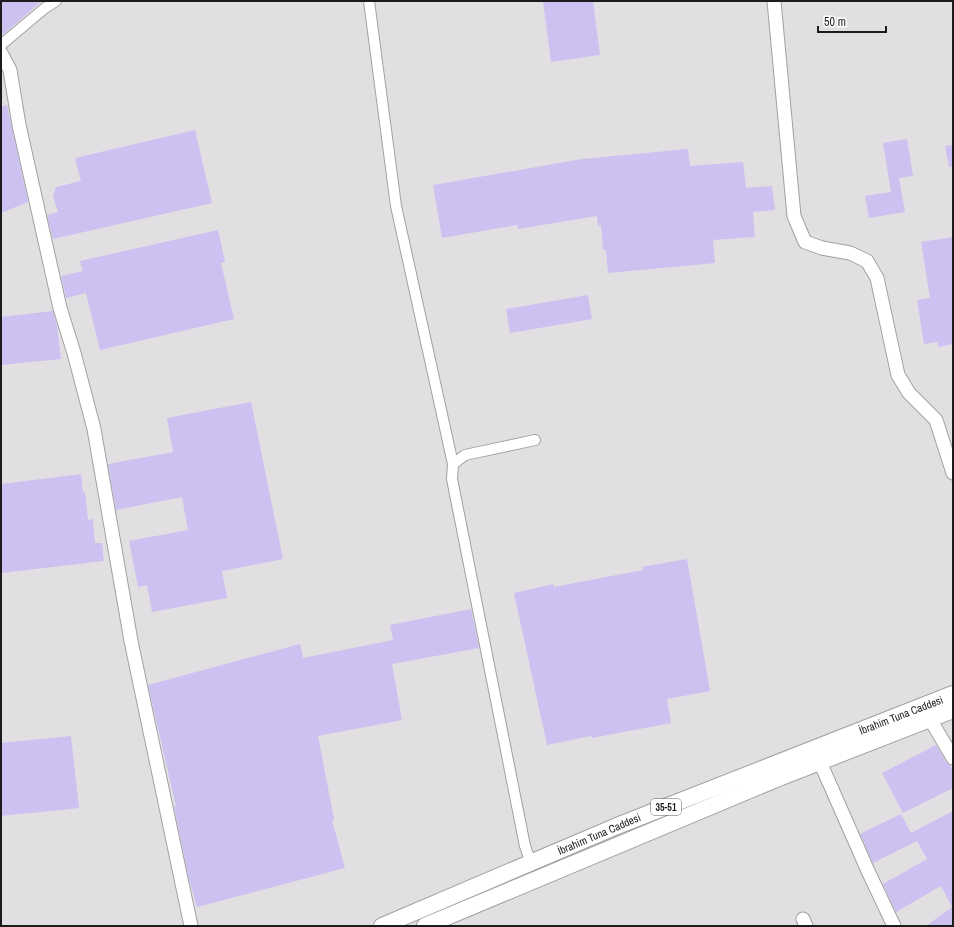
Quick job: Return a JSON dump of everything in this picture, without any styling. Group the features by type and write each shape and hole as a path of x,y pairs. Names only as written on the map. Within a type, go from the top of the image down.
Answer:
{"main road":[{"name":"İbrahim Tuna Caddesi","path":"382,926 617,826 953,694"},
{"name":"İbrahim Tuna Caddesi","path":"425,926 781,777 953,710"}],"street":[{"path":"1,45 45,8 56,1"},
{"path":"369,1 396,206 453,464 452,479 525,846 531,863"},
{"path":"774,1 794,216 805,242 822,248 850,253 867,261 877,278 898,375 910,393 936,420 953,473"},
{"path":"1,53 10,70 19,126 60,308 74,353 94,428 130,641 191,926"},
{"path":"453,464 465,455 535,440"},
{"path":"930,718 953,758"},
{"path":"820,762 894,926"}],"building":[{"path":"1,1 42,1 1,36"},
{"path":"543,1 593,1 600,55 551,62"},
{"path":"7,105 28,202 1,213 1,107"},
{"path":"195,130 212,203 53,239 47,215 58,212 53,196 56,187 81,181 75,158"},
{"path":"907,139 913,176 899,178 905,212 869,218 865,196 891,192 883,143"},
{"path":"953,145 953,167 949,167 945,146"},
{"path":"688,149 690,166 743,162 746,188 772,186 775,210 753,212 755,237 713,240 715,263 608,273 606,250 603,250 601,225 598,226 597,216 518,229 517,225 442,238 433,185 582,159"},
{"path":"218,230 225,262 221,263 234,319 100,350 86,293 66,298 61,276 83,271 80,261"},
{"path":"953,237 953,344 938,347 938,342 924,344 917,300 930,298 921,242"},
{"path":"588,295 592,319 510,333 506,309"},
{"path":"53,311 57,326 61,359 1,365 1,317"},
{"path":"251,402 283,559 222,571 227,598 152,612 147,585 138,587 129,541 188,530 182,497 116,510 108,464 173,452 167,418"},
{"path":"81,474 83,492 85,492 88,520 93,519 95,543 102,543 104,561 1,573 1,484"},
{"path":"687,559 710,691 667,699 671,723 547,745 514,593 553,584 554,587 643,570 642,567"},
{"path":"471,609 479,648 392,664 402,720 318,736 334,819 332,820 345,868 197,907 189,879 174,807 176,806 148,685 300,644 303,658 393,640 390,625"},
{"path":"71,736 79,808 1,816 1,743"},
{"path":"936,745 953,771 953,788 903,813 882,773"},
{"path":"953,811 953,926 926,926 952,907 941,886 896,912 883,884 927,859 917,841 873,863 860,834 901,814 911,833"}]}
